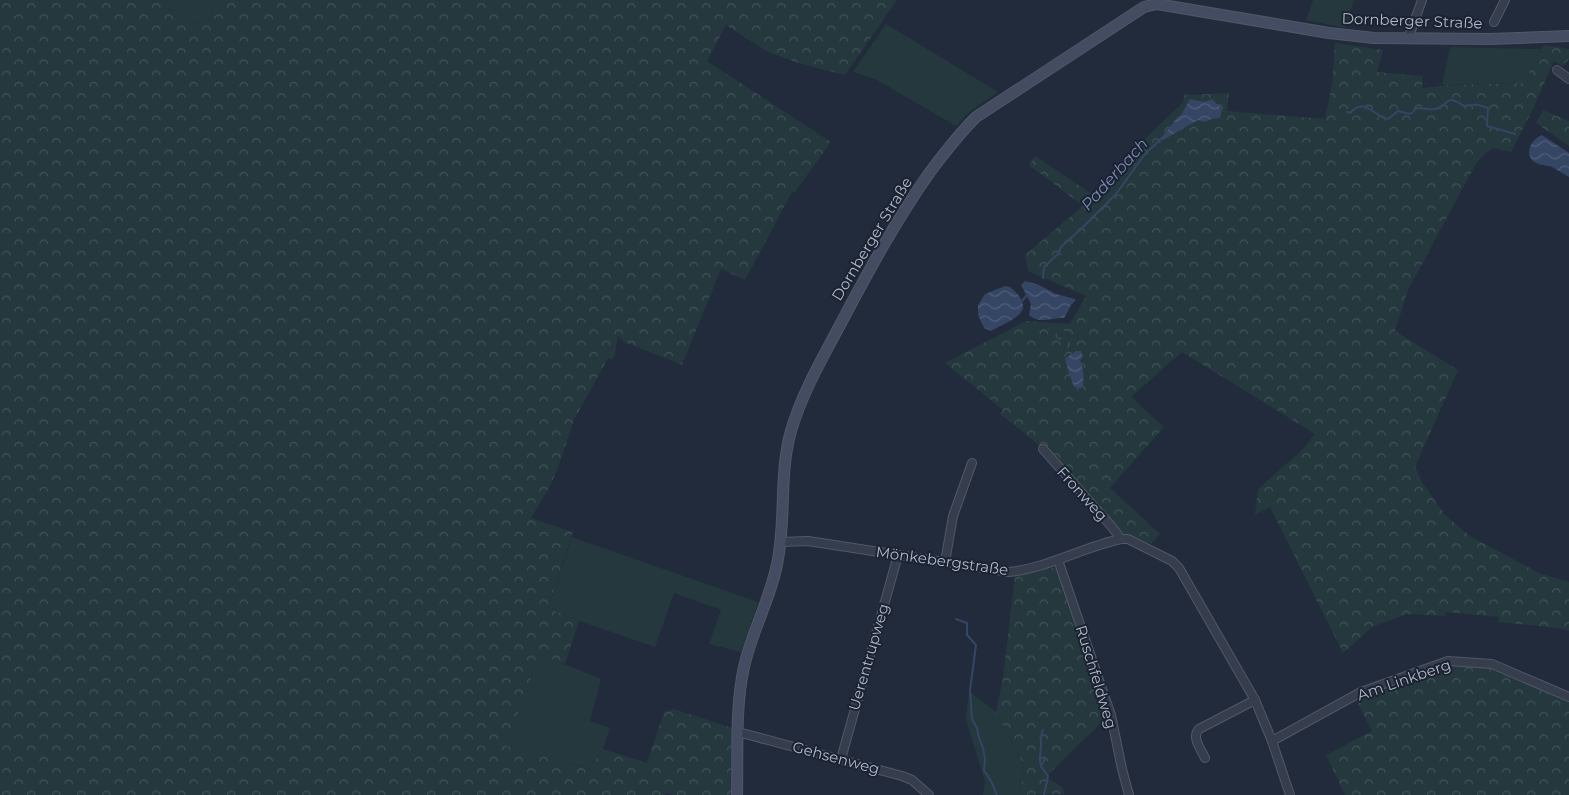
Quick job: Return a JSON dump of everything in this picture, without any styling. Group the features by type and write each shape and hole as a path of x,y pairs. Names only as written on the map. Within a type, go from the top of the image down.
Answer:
{"main road":[{"name":"Dornberger Straße","path":"737,795 738,732 744,666 767,601 778,559 786,451 799,407 806,390 886,239 914,195 961,132 976,117 1144,7 1157,2 1328,33 1374,38 1569,36"}],"street":[{"path":"1408,39 1422,0"},
{"path":"1494,22 1505,0"},
{"path":"1557,70 1569,79"},
{"name":"Fronweg","path":"1043,449 1112,527 1120,539"},
{"path":"945,562 952,516 972,463"},
{"path":"1120,539 1128,539 1172,560 1179,568 1256,700 1290,795"},
{"name":"Mönkebergstraße","path":"780,542 808,541 1009,572 1058,560 1120,539"},
{"name":"Uerentrupweg","path":"840,760 898,554"},
{"name":"Ruschfeldweg","path":"1058,560 1111,715 1122,769 1130,795"},
{"name":"Am Linkberg","path":"1272,741 1361,692 1448,661 1492,664 1569,697"},
{"path":"1205,758 1195,737 1195,732 1199,728 1256,700"},
{"name":"Gehsenweg","path":"738,732 912,780 929,795"}],"green space":[{"path":"0,0 171,0 169,13 183,21 200,24 210,14 214,0 897,0 845,75 798,63 768,52 726,25 707,61 831,142 795,192 792,192 745,280 721,269 682,365 624,342 618,335 615,354 612,360 608,358 574,420 558,468 550,486 531,518 573,532 548,608 579,621 565,664 540,654 506,746 590,769 603,749 647,763 664,712 674,709 732,728 731,795 673,795 667,793 665,795 0,795"},
{"path":"171,0 214,0 210,14 200,24 183,21 169,13"},
{"path":"1313,0 1354,0 1345,28 1306,20"},
{"path":"886,24 998,92 970,111 956,126 875,79 853,72"},
{"path":"1335,43 1383,50 1377,72 1423,76 1422,88 1450,85 1527,83 1531,64 1544,45 1569,49 1569,59 1563,66 1554,61 1534,107 1511,152 1493,148 1477,162 1408,290 1395,331 1458,370 1415,467 1422,482 1445,515 1470,536 1539,573 1569,582 1569,631 1558,628 1498,622 1499,617 1446,612 1445,616 1407,614 1372,627 1343,653 1270,507 1255,515 1258,489 1303,449 1315,434 1182,352 1131,397 1164,427 1110,488 1160,534 1151,544 1131,535 1121,534 1033,440 1000,414 1003,410 945,363 1026,321 1070,324 1086,296 1028,271 1025,255 1083,206 1029,165 1035,156 1097,197 1112,183 1137,148 1183,102 1185,93 1190,95 1229,93 1227,111 1325,119 1332,84"},
{"path":"1450,47 1541,49 1531,64 1527,83 1442,85"},
{"path":"1543,110 1569,121 1569,146 1536,123"},
{"path":"1067,325 1071,343 1068,348 1045,327"},
{"path":"572,537 758,602 741,652 709,644 721,610 674,593 655,647 579,621 548,608"},
{"path":"1050,567 1056,569 1059,573 1107,717 1046,777 1062,787 1065,794 1020,795 1024,765 996,712 1003,678 1015,575"},
{"path":"540,654 601,679 590,721 610,728 603,749 591,769 505,746"},
{"path":"1448,663 1491,666 1569,700 1569,795 1345,795 1326,755 1372,731 1355,698"},
{"path":"969,691 996,712 1024,765 1020,795 983,795 985,782 966,720"}],"water":[{"path":"1190,99 1204,102 1212,99 1222,109 1220,118 1205,122 1198,120 1163,140 1161,138 1177,118 1180,117"},
{"path":"1542,135 1569,153 1569,177 1552,167 1533,161 1530,157 1530,146 1535,139"},
{"path":"1025,281 1039,285 1056,294 1075,299 1075,301 1064,318 1037,320 1029,315 1031,304 1021,285"},
{"path":"1005,286 1010,287 1019,296 1023,303 1023,309 1020,314 991,331 984,328 978,315 978,305 985,294"},
{"path":"1076,351 1081,351 1083,356 1080,361 1084,376 1081,388 1074,387 1065,359"}],"waterway":[{"name":"Paderbach","path":"1347,112 1350,113 1360,106 1388,119 1398,111 1410,114 1416,108 1436,109 1453,100 1464,106 1476,105 1488,108 1487,126 1515,134"},
{"name":"Paderbach","path":"1043,278 1044,267 1058,254 1061,247 1116,194 1145,154 1162,138"},
{"name":"Paderbach","path":"1022,301 1027,295"},
{"path":"956,619 967,623 967,635 976,645 970,690 972,719 983,748 985,759 984,771 997,795"},
{"path":"1043,730 1040,762 1048,776 1044,795"},
{"path":"1041,766 1045,759"}]}
